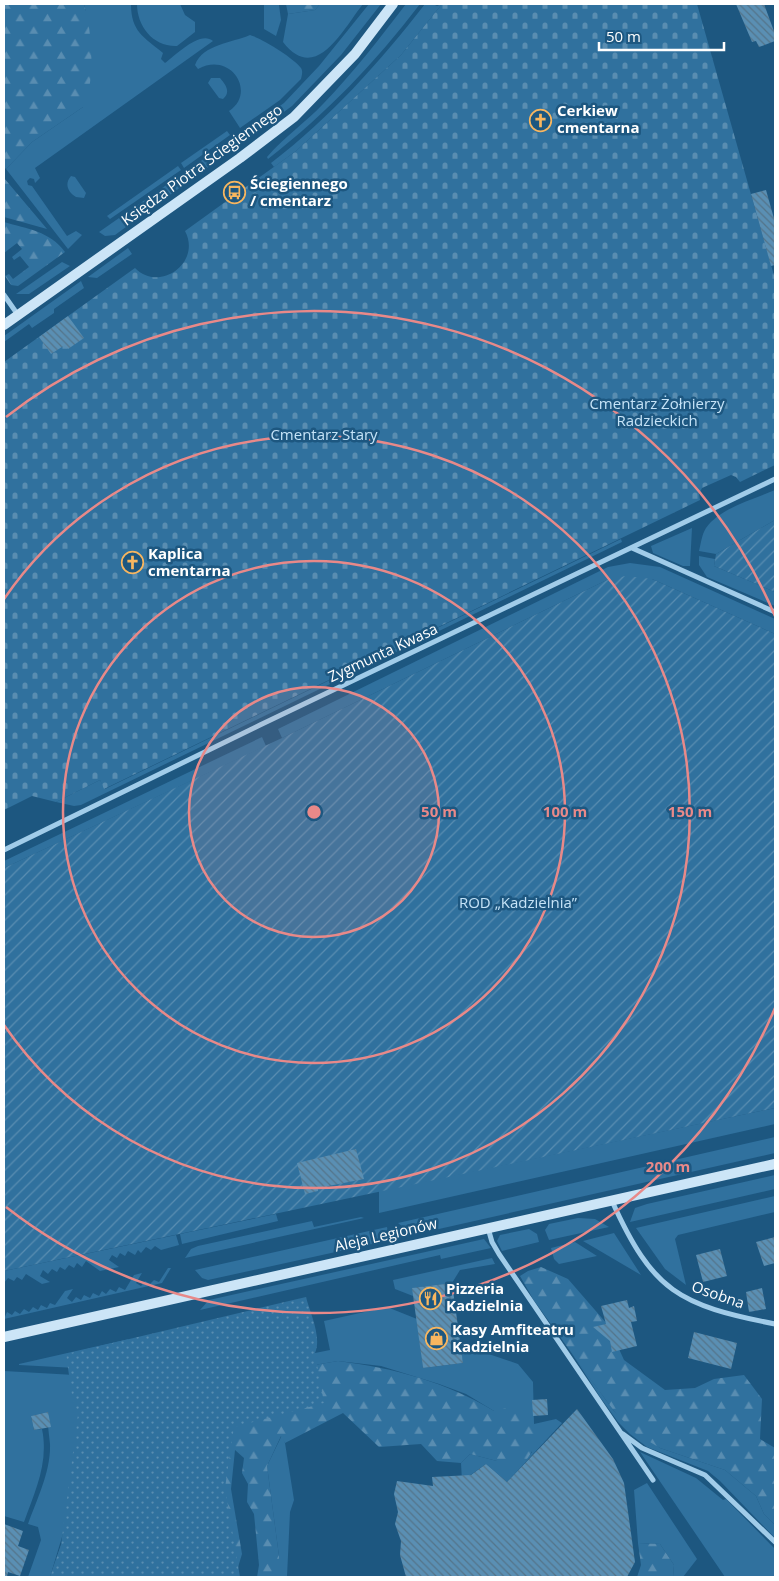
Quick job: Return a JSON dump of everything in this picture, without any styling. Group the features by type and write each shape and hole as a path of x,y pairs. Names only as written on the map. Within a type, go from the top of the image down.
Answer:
{"street":[{"name":"Księdza Piotra Ściegiennego","path":"4,324 240,158 294,117 355,54 393,4"},
{"path":"4,295 18,315"},
{"name":"Zygmunta Kwasa","path":"4,850 260,725 775,479"},
{"path":"632,548 775,612"},
{"name":"Aleja Legionów","path":"4,1337 775,1164"},
{"name":"Osobna","path":"612,1201 646,1265 668,1288 693,1303 736,1316 775,1324"},
{"path":"488,1228 492,1242 499,1254 653,1480"},
{"path":"620,1432 642,1448 706,1475 775,1542"}],"green space":[{"path":"4,4 84,4 91,41 90,84 83,107 32,142 6,169 4,167"},
{"path":"84,4 131,4 133,21 136,28 163,53 161,59 165,63 195,41 208,38 213,41 35,168 40,178 35,183 34,179 30,178 27,181 28,185 32,186 67,236 76,231 82,235 68,249 6,169 32,142 83,107 86,12"},
{"path":"137,4 180,4 185,15 195,22 195,32 177,46 161,43 148,34 143,27"},
{"path":"264,4 279,5 281,20 276,36 264,29"},
{"path":"286,4 320,4 315,10 288,14"},
{"path":"320,4 363,4 328,49 318,55 307,58 295,54 283,42 288,14 315,10"},
{"path":"369,4 381,4 341,55 292,106 115,235 105,236 99,232 284,103 319,66"},
{"path":"406,4 420,4 368,67 311,123 268,159 267,157 287,136 316,111 345,80"},
{"path":"425,4 437,6 442,4 401,55 296,151 274,167 271,163 334,108 372,68"},
{"name":"Cmentarz Stary","path":"442,4 697,4 775,279 775,465 740,482 731,475 702,488 699,494 700,500 104,789 100,780 56,802 32,796 4,810 4,362 135,268 145,275 155,277 166,276 175,271 188,254 189,243 185,231 296,151 401,55"},
{"path":"250,35 285,54 302,69 302,73 301,79 280,100 240,128 229,111 237,103 241,94 236,76 221,65 210,65 198,69 195,65 199,58 211,48"},
{"path":"211,78 220,78 226,86 227,94 223,99 219,98 208,83"},
{"path":"227,131 230,135 184,168 181,163"},
{"path":"178,166 181,170 110,219 107,216"},
{"path":"71,176 75,177 86,193 84,198 76,197 69,190 67,185"},
{"path":"4,178 47,229 4,217"},
{"path":"4,222 45,235 65,252 18,286 11,285 5,276 9,274 13,279 29,267 20,256 14,260 12,257 22,249 17,243 4,253"},
{"path":"128,248 132,254 97,278 88,277"},
{"path":"62,262 70,266 29,294 16,294"},
{"path":"81,281 84,288 54,309 54,313 32,328 29,324 4,342 4,336"},
{"path":"775,490 775,520 716,554 699,551 705,530 712,521 738,505"},
{"path":"775,520 775,592 714,566 716,554"},
{"path":"692,528 690,566 683,566 653,553 651,546"},
{"path":"621,539 622,542 81,805 74,806 56,802 100,780 105,789"},
{"path":"699,556 715,559 714,566 775,592 775,606 707,577 699,565"},
{"path":"630,563 660,567 775,619 775,634 652,579 609,579 282,738 278,729 608,567"},
{"name":"ROD „Kadzielnia”","path":"626,576 652,579 775,634 775,1108 4,1271 4,868 282,738 609,579"},
{"path":"262,737 266,746 4,868 4,861"},
{"path":"775,1108 775,1124 379,1213 379,1191"},
{"path":"775,1137 775,1153 421,1233 411,1233 398,1223"},
{"path":"775,1175 775,1189 630,1222 635,1208 647,1204"},
{"path":"775,1196 775,1212 678,1235 675,1239 686,1285 665,1269 636,1228"},
{"path":"276,1214 278,1221 182,1244 180,1234"},
{"path":"361,1217 364,1218 185,1258 191,1249 198,1246 312,1221 314,1227"},
{"path":"578,1218 595,1219 609,1227 549,1240 545,1230 549,1224"},
{"path":"387,1227 388,1233 381,1242 208,1280 202,1278 195,1270"},
{"path":"529,1229 537,1234 539,1242 502,1251 497,1241 500,1235"},
{"path":"614,1233 641,1275 583,1241"},
{"path":"176,1235 179,1245 161,1250 155,1246 151,1250 146,1247 141,1253 138,1250 135,1255 128,1251 125,1256 120,1253 117,1258 112,1255 109,1260 119,1267 100,1271 86,1261 82,1267 77,1263 74,1268 69,1265 65,1270 60,1267 57,1272 52,1269 48,1274 43,1270 40,1276 50,1282 42,1284 26,1274 22,1280 17,1277 14,1281 8,1278 4,1283 4,1271"},
{"path":"484,1239 491,1248 441,1259 440,1255 200,1310 209,1300"},
{"path":"575,1242 597,1256 559,1264 554,1259 551,1248"},
{"path":"492,1258 495,1264 460,1270 452,1283 413,1288 413,1296 395,1289 393,1280"},
{"path":"541,1267 568,1279 608,1325 624,1360 665,1390 695,1388 714,1379 744,1375 762,1399 760,1439 775,1448 775,1525 764,1514 756,1496 725,1470 660,1448 635,1433 614,1411 533,1299 520,1276"},
{"path":"168,1268 171,1268 162,1283 4,1319 7,1312 12,1315 15,1311 20,1314 24,1309 29,1312 33,1307 38,1310 41,1305 47,1308 50,1303 55,1305 65,1291 73,1289 67,1298 72,1302 76,1297 81,1300 84,1295 90,1298 93,1293 99,1296 102,1291 106,1294 110,1289 116,1292 119,1287 125,1290 134,1275 142,1273 136,1283 141,1286 145,1281 150,1284 154,1280 159,1282"},
{"path":"306,1297 315,1325 317,1347 315,1353 324,1403 234,1427 225,1488 240,1577 50,1577 61,1545 78,1414 72,1396 66,1354"},
{"path":"387,1307 417,1319 423,1368 463,1363 461,1350 471,1348 518,1364 533,1382 534,1424 556,1419 562,1423 507,1482 486,1464 462,1481 461,1463 470,1454 497,1461 525,1461 532,1452 494,1411 466,1394 381,1366 338,1361 297,1368 315,1353 330,1350 324,1321"},
{"path":"129,1339 95,1369 19,1365 19,1364"},
{"path":"571,1352 614,1411 660,1448 725,1470 756,1496 764,1514 775,1525 775,1538 708,1471 647,1447 630,1434 618,1422 600,1397"},
{"path":"338,1361 399,1372 438,1384 494,1411 519,1405 534,1426 536,1432 535,1445 525,1462 497,1461 470,1454 461,1463 437,1461 421,1444 379,1447 343,1413 285,1443 281,1436 267,1466 279,1556 279,1577 257,1577 259,1565 254,1514 247,1502 248,1484 242,1473 244,1458 235,1450 231,1489 242,1554 235,1577 50,1577 61,1545 218,1438 297,1368"},
{"path":"4,1371 110,1377 50,1577 28,1577 41,1540 38,1527 28,1524 43,1485 50,1454 48,1412 31,1416 34,1430 42,1429 44,1454 40,1477 24,1522 4,1516"},
{"path":"282,1435 294,1500 290,1512 287,1577 279,1577 279,1556 267,1466"},
{"path":"640,1452 696,1478 723,1500 726,1499 775,1549 775,1577 725,1577"},
{"path":"647,1483 697,1559 683,1577 673,1577 674,1565 660,1544 638,1543 634,1490"},
{"path":"638,1543 660,1544 674,1565 673,1577 637,1577 641,1565"}],"building":[{"path":"736,4 764,4 775,34 775,41 759,47 756,41 752,42"},
{"path":"766,190 775,222 775,265 771,266 751,194"},
{"path":"68,316 84,338 68,349 65,345 51,354 39,337"},
{"name":"Kaplica cmentarna","path":"137,553 142,568 128,574 122,559"},
{"path":"356,1149 364,1179 318,1188 318,1191 305,1194 297,1163"},
{"path":"775,1237 775,1263 764,1266 756,1242"},
{"path":"720,1249 727,1276 703,1282 696,1255"},
{"path":"452,1283 463,1363 423,1368 412,1288"},
{"path":"762,1288 766,1309 749,1312 746,1292"},
{"path":"627,1300 629,1308 634,1306 637,1321 631,1322 637,1346 612,1352 610,1341 593,1327 606,1324 601,1306"},
{"path":"694,1332 737,1343 731,1369 688,1358"},
{"path":"547,1399 548,1415 533,1416 532,1400"},
{"path":"577,1409 613,1459 624,1483 635,1562 627,1577 406,1577 400,1555 401,1541 395,1524 398,1512 394,1494 397,1481 433,1486 432,1477 471,1475 486,1464 507,1482"},
{"path":"48,1412 51,1427 34,1430 31,1416"},
{"path":"4,1524 23,1531 18,1546 29,1550 20,1576 8,1572 7,1577 4,1577"}],"place":[{"name":"Cerkiew cmentarna","path":"541,120"},
{"name":"Ściegiennego / cmentarz","path":"234,193"},
{"name":"Kaplica cmentarna","path":"132,563"},
{"name":"Pizzeria Kadzielnia","path":"430,1298"},
{"name":"Kasy Amfiteatru Kadzielnia","path":"436,1339"}],"park label":[{"name":"Cmentarz Żołnierzy Radzieckich","path":"657,412"}]}
